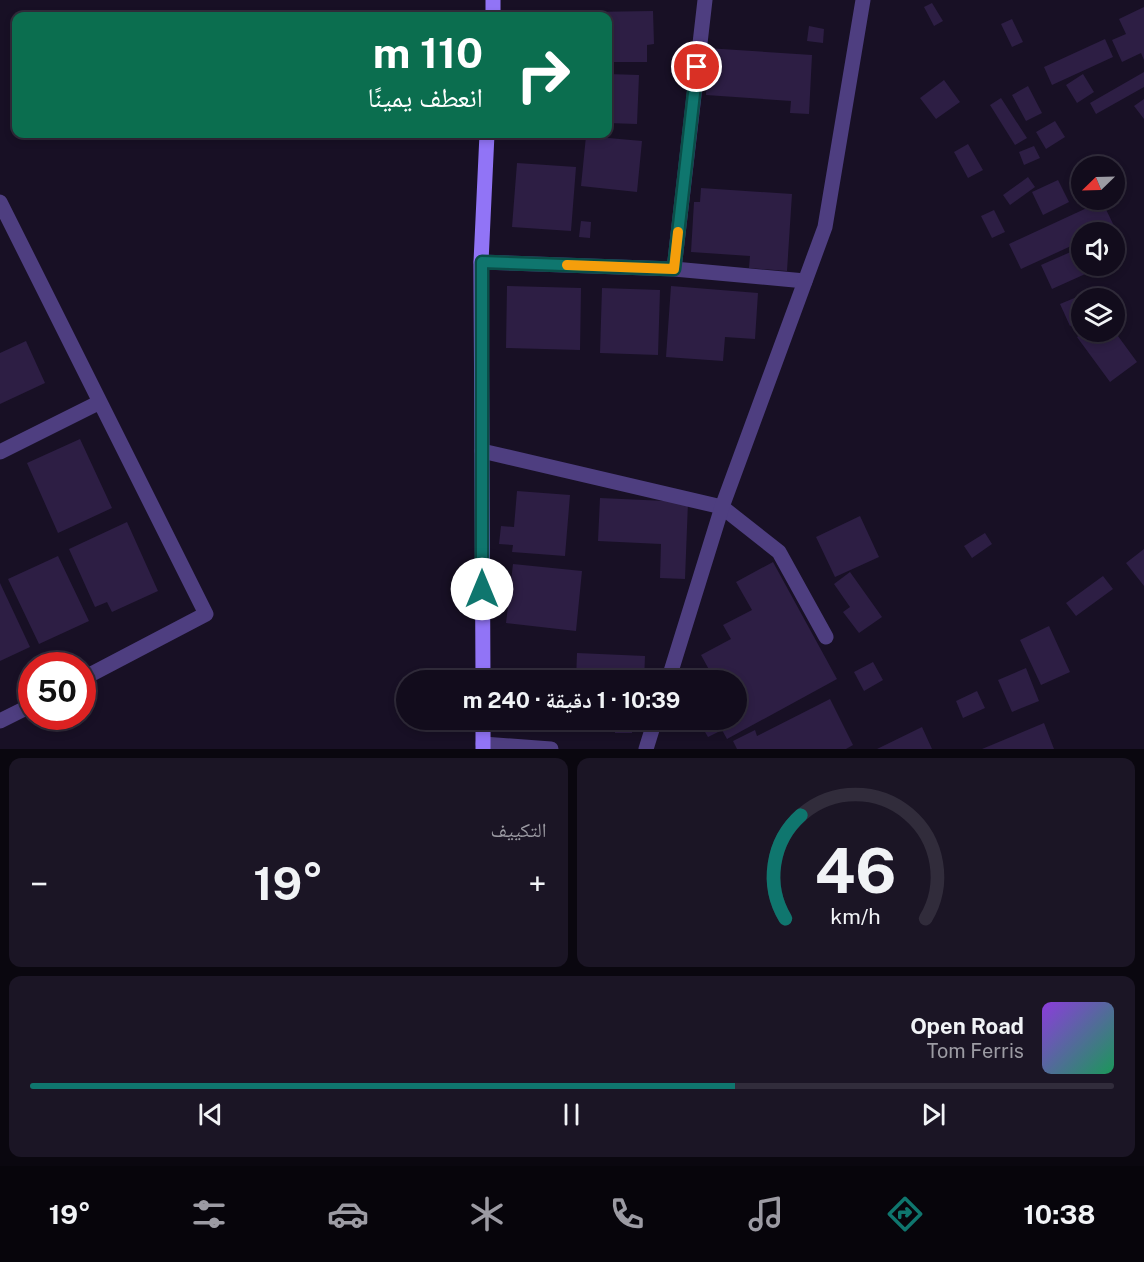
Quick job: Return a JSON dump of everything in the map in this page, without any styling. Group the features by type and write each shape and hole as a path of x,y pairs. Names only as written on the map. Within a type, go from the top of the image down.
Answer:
{"main road":[{"path":"483,670 482,262 487,138"},
{"path":"483,730 483,747"}],"street":[{"path":"674,269 705,0"},
{"path":"671,670 722,507 825,227 863,0"},
{"path":"0,202 206,615 96,672"},
{"path":"482,262 674,269 805,280"},
{"path":"0,452 100,402"},
{"path":"482,451 722,507 779,552 826,637"},
{"path":"0,721 18,712"},
{"path":"646,749 652,730"},
{"path":"483,747 551,749"}],"building":[{"path":"932,3 943,21 934,26 924,7"},
{"path":"1144,7 1144,60 1141,53 1122,62 1112,40 1126,34 1119,19"},
{"path":"653,11 654,44 647,45 647,62 612,62 612,12 590,12"},
{"path":"1012,19 1023,42 1012,47 1001,24"},
{"path":"809,26 824,29 823,43 807,41"},
{"path":"1105,39 1113,57 1052,85 1044,67"},
{"path":"706,48 812,55 809,114 790,113 791,101 706,95"},
{"path":"1144,72 1144,87 1096,114 1090,103"},
{"path":"612,74 639,75 637,124 612,123"},
{"path":"1083,74 1094,92 1077,103 1066,85"},
{"path":"944,80 960,102 936,119 920,98"},
{"path":"1028,86 1042,113 1026,121 1012,95"},
{"path":"1001,98 1027,138 1015,145 990,105"},
{"path":"1144,99 1144,119 1134,106"},
{"path":"1055,121 1065,137 1046,149 1036,132"},
{"path":"586,138 642,141 637,192 581,186"},
{"path":"968,144 983,170 968,178 954,152"},
{"path":"1034,146 1040,158 1024,165 1019,152"},
{"path":"517,163 576,167 571,231 512,227"},
{"path":"1028,177 1035,187 1010,205 1003,195"},
{"path":"1058,180 1069,202 1043,215 1032,192"},
{"path":"701,188 792,194 787,271 749,268 750,256 691,252 694,202 700,202"},
{"path":"994,210 1005,232 992,238 981,216"},
{"path":"1083,210 1106,210 1112,222 1071,222 1071,246 1021,269 1009,244"},
{"path":"581,221 591,222 590,238 579,237"},
{"path":"1071,252 1071,276 1081,276 1052,289 1041,265"},
{"path":"507,286 581,288 580,350 506,348"},
{"path":"671,286 758,293 755,339 725,337 723,361 666,357"},
{"path":"602,288 660,290 658,355 600,353"},
{"path":"1071,299 1071,326 1070,326 1060,304"},
{"path":"26,341 45,383 0,404 0,353"},
{"path":"1081,342 1122,342 1137,362 1110,382"},
{"path":"80,439 112,508 58,533 27,463"},
{"path":"517,491 570,495 565,556 512,552 513,545 499,544 501,526 514,527"},
{"path":"600,498 688,502 685,579 660,578 661,544 598,541"},
{"path":"860,516 879,557 835,577 816,537"},
{"path":"127,522 158,591 112,612 107,602 95,607 69,549"},
{"path":"985,533 992,544 972,558 964,546"},
{"path":"1144,549 1144,586 1126,563"},
{"path":"58,556 89,621 39,644 8,579"},
{"path":"773,562 837,679 747,728 747,670 709,670 701,655 731,639 723,625 752,610 736,582"},
{"path":"513,564 582,571 576,631 506,623"},
{"path":"850,572 882,617 859,633 843,612 850,607 834,584"},
{"path":"1103,576 1113,589 1076,616 1066,603"},
{"path":"0,583 30,647 0,661"},
{"path":"1049,626 1070,672 1041,685 1020,640"},
{"path":"577,653 645,656 644,670 576,670"},
{"path":"873,662 883,680 864,691 854,672"},
{"path":"1026,668 1039,701 1012,712 998,680"},
{"path":"977,691 985,708 963,718 956,701"},
{"path":"830,699 853,745 846,749 737,749 733,741 755,730 757,736"},
{"path":"1044,723 1054,749 982,749"},
{"path":"922,727 932,749 877,749"},
{"path":"615,730 632,730 632,733 615,733"},
{"path":"704,730 722,730 708,737"},
{"path":"722,730 744,730 727,739"}],"slow traffic":[{"path":"567,265 674,269 678,232"}],"route":[{"path":"482,589 482,262 674,269 697,67"}]}
